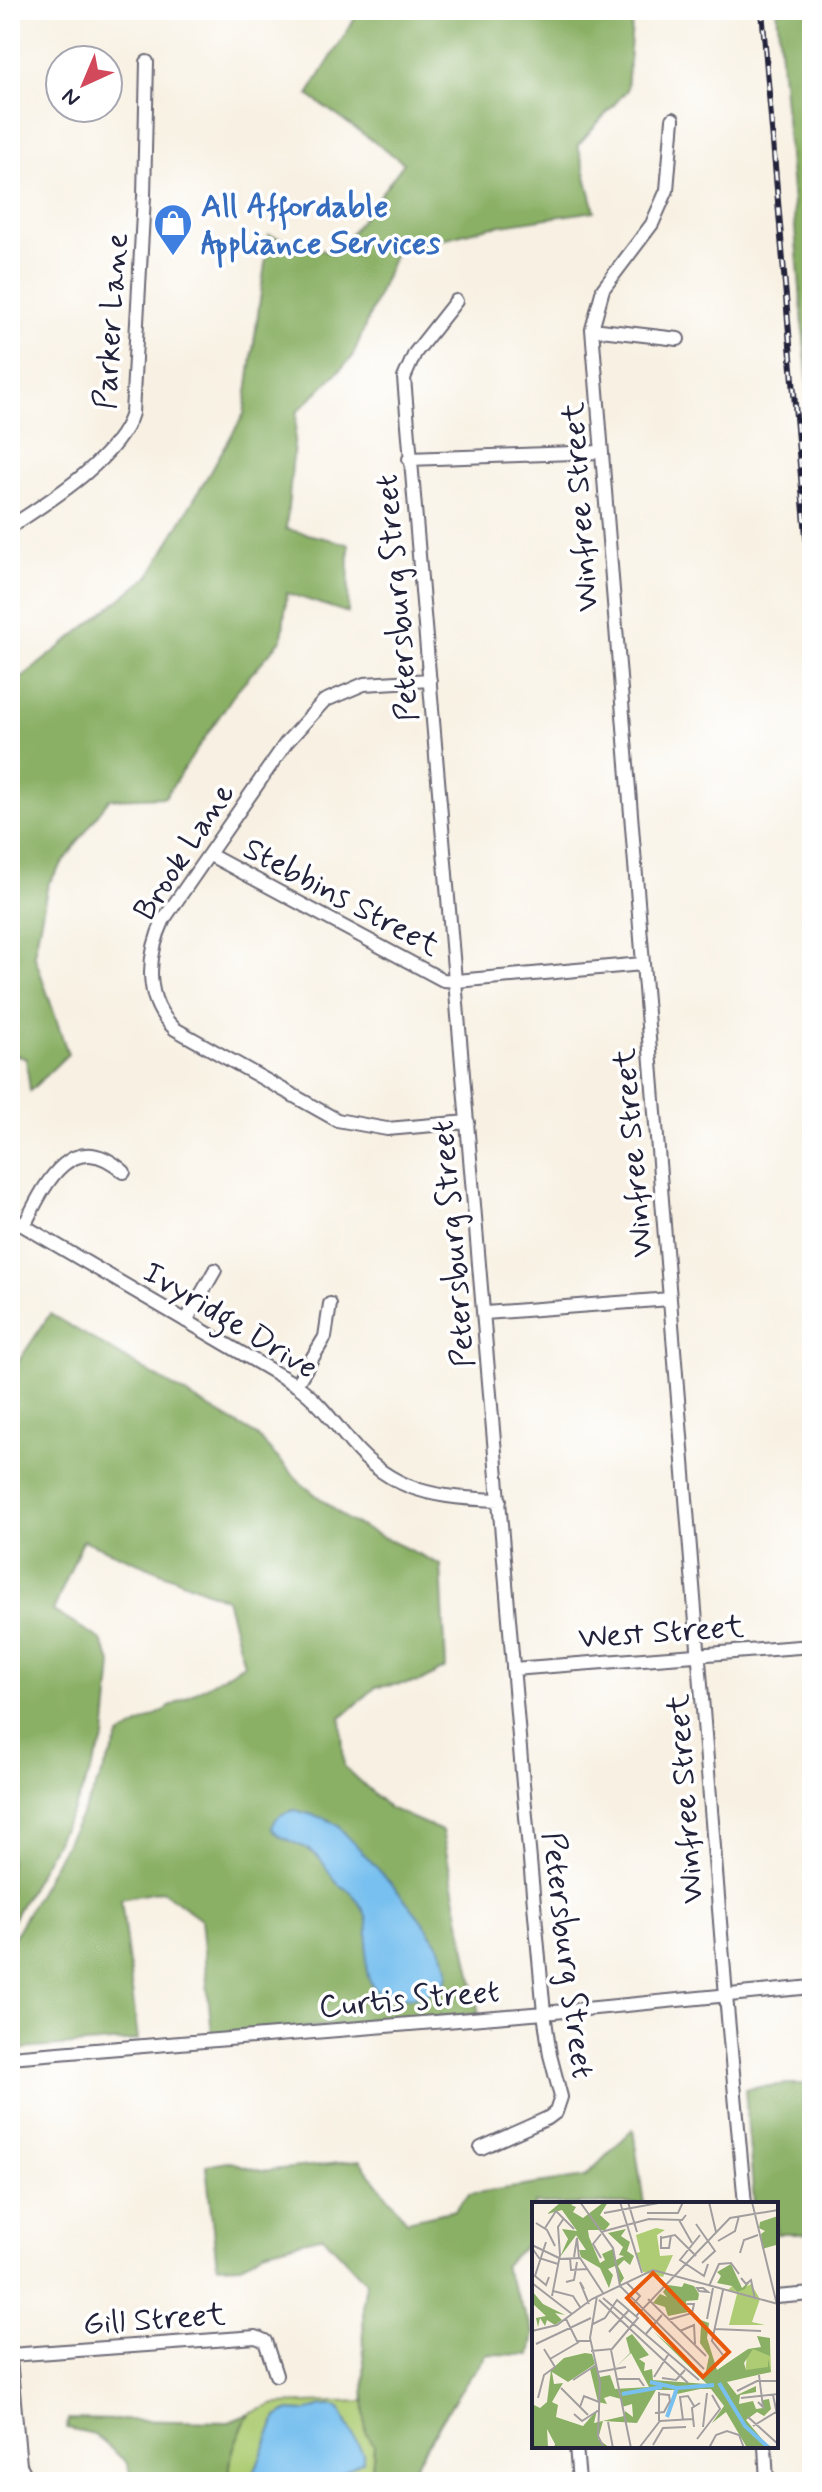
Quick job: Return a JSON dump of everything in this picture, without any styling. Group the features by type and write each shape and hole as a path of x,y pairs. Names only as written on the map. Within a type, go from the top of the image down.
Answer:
{"street":[{"name":"Parker Lane","path":"10,527 59,494 116,445 132,413 144,196 147,62"},
{"name":"Winfree Street","path":"673,119 667,190 652,224 603,289 592,329 745,2202"},
{"name":"Petersburg Street","path":"456,301 415,353 404,378 544,2013 550,2055 561,2097 556,2112 537,2125 481,2148"},
{"path":"592,329 678,339"},
{"path":"409,459 600,452"},
{"name":"Brook Lane","path":"430,680 364,684 324,701 286,743 164,919 152,949 153,993 157,1010 175,1029 337,1120 387,1129 468,1122"},
{"name":"Stebbins Street","path":"210,855 435,977 457,981 642,964"},
{"path":"24,1226 47,1181 70,1160 93,1156 115,1164 124,1172"},
{"name":"Ivyridge Drive","path":"10,1221 24,1226 296,1385 317,1402 361,1454 389,1477 439,1497 500,1500"},
{"path":"186,1321 215,1270"},
{"path":"485,1313 670,1299"},
{"path":"296,1385 325,1337 330,1304"},
{"name":"West Street","path":"513,1669 812,1646"},
{"name":"Curtis Street","path":"10,2057 544,2013 812,1987"},
{"path":"778,2297 812,2294"},
{"name":"Gill Street","path":"10,2357 256,2337 265,2341 276,2375"},
{"path":"10,2357 20,2465 29,2482"},
{"path":"576,2448 579,2482"},
{"path":"765,2448 767,2482"}],"green space":[{"path":"360,10 633,10 627,90 578,145 595,211 489,227 396,251 352,358 297,412 286,529 349,544 348,613 287,593 282,639 237,690 165,797 109,799 48,884 34,954 68,1054 30,1091 26,1059 10,1052 10,687 149,576 244,414 269,235 335,254 404,163 308,95"},
{"path":"777,10 812,10 812,434"},
{"path":"50,1314 257,1436 302,1484 349,1521 441,1565 446,1668 420,1682 376,1687 341,1718 344,1766 389,1808 442,1831 479,2014 212,2035 201,1919 162,1891 121,1899 138,2040 10,2050 10,1944 89,1801 120,1736 244,1664 226,1599 83,1540 53,1611 100,1639 112,1664 105,1738 77,1803 10,1925 10,1374"},
{"path":"812,2084 812,2234 778,2234 778,2202 754,2202 745,2089"},
{"path":"633,2129 644,2202 532,2202 532,2238 503,2266 532,2329 530,2355 487,2354 458,2394 411,2472 412,2482 371,2482 374,2445 366,2432 365,2421 363,2303 366,2282 323,2236 263,2251 242,2265 217,2266 206,2165 227,2161 261,2171 360,2161 407,2221 455,2210 469,2194 585,2177"},
{"path":"365,2401 365,2421 374,2445 371,2482 231,2482 232,2455 249,2414 275,2404"},
{"path":"249,2414 232,2455 231,2482 134,2482 126,2462 94,2434 67,2428 68,2419 229,2422"}],"water":[{"path":"295,1810 327,1819 338,1826 420,1918 444,1956 448,1970 446,1980 439,1988 419,1996 397,1998 382,1995 371,1984 366,1964 367,1921 361,1906 351,1893 337,1883 317,1855 279,1835 272,1828 280,1815"},
{"path":"322,2406 340,2409 363,2454 363,2461 325,2482 250,2482 277,2417 287,2411 304,2412"}],"railway":[{"path":"762,10 812,608"}],"place":[{"name":"All Affordable Appliance Services","path":"173,257"}]}
